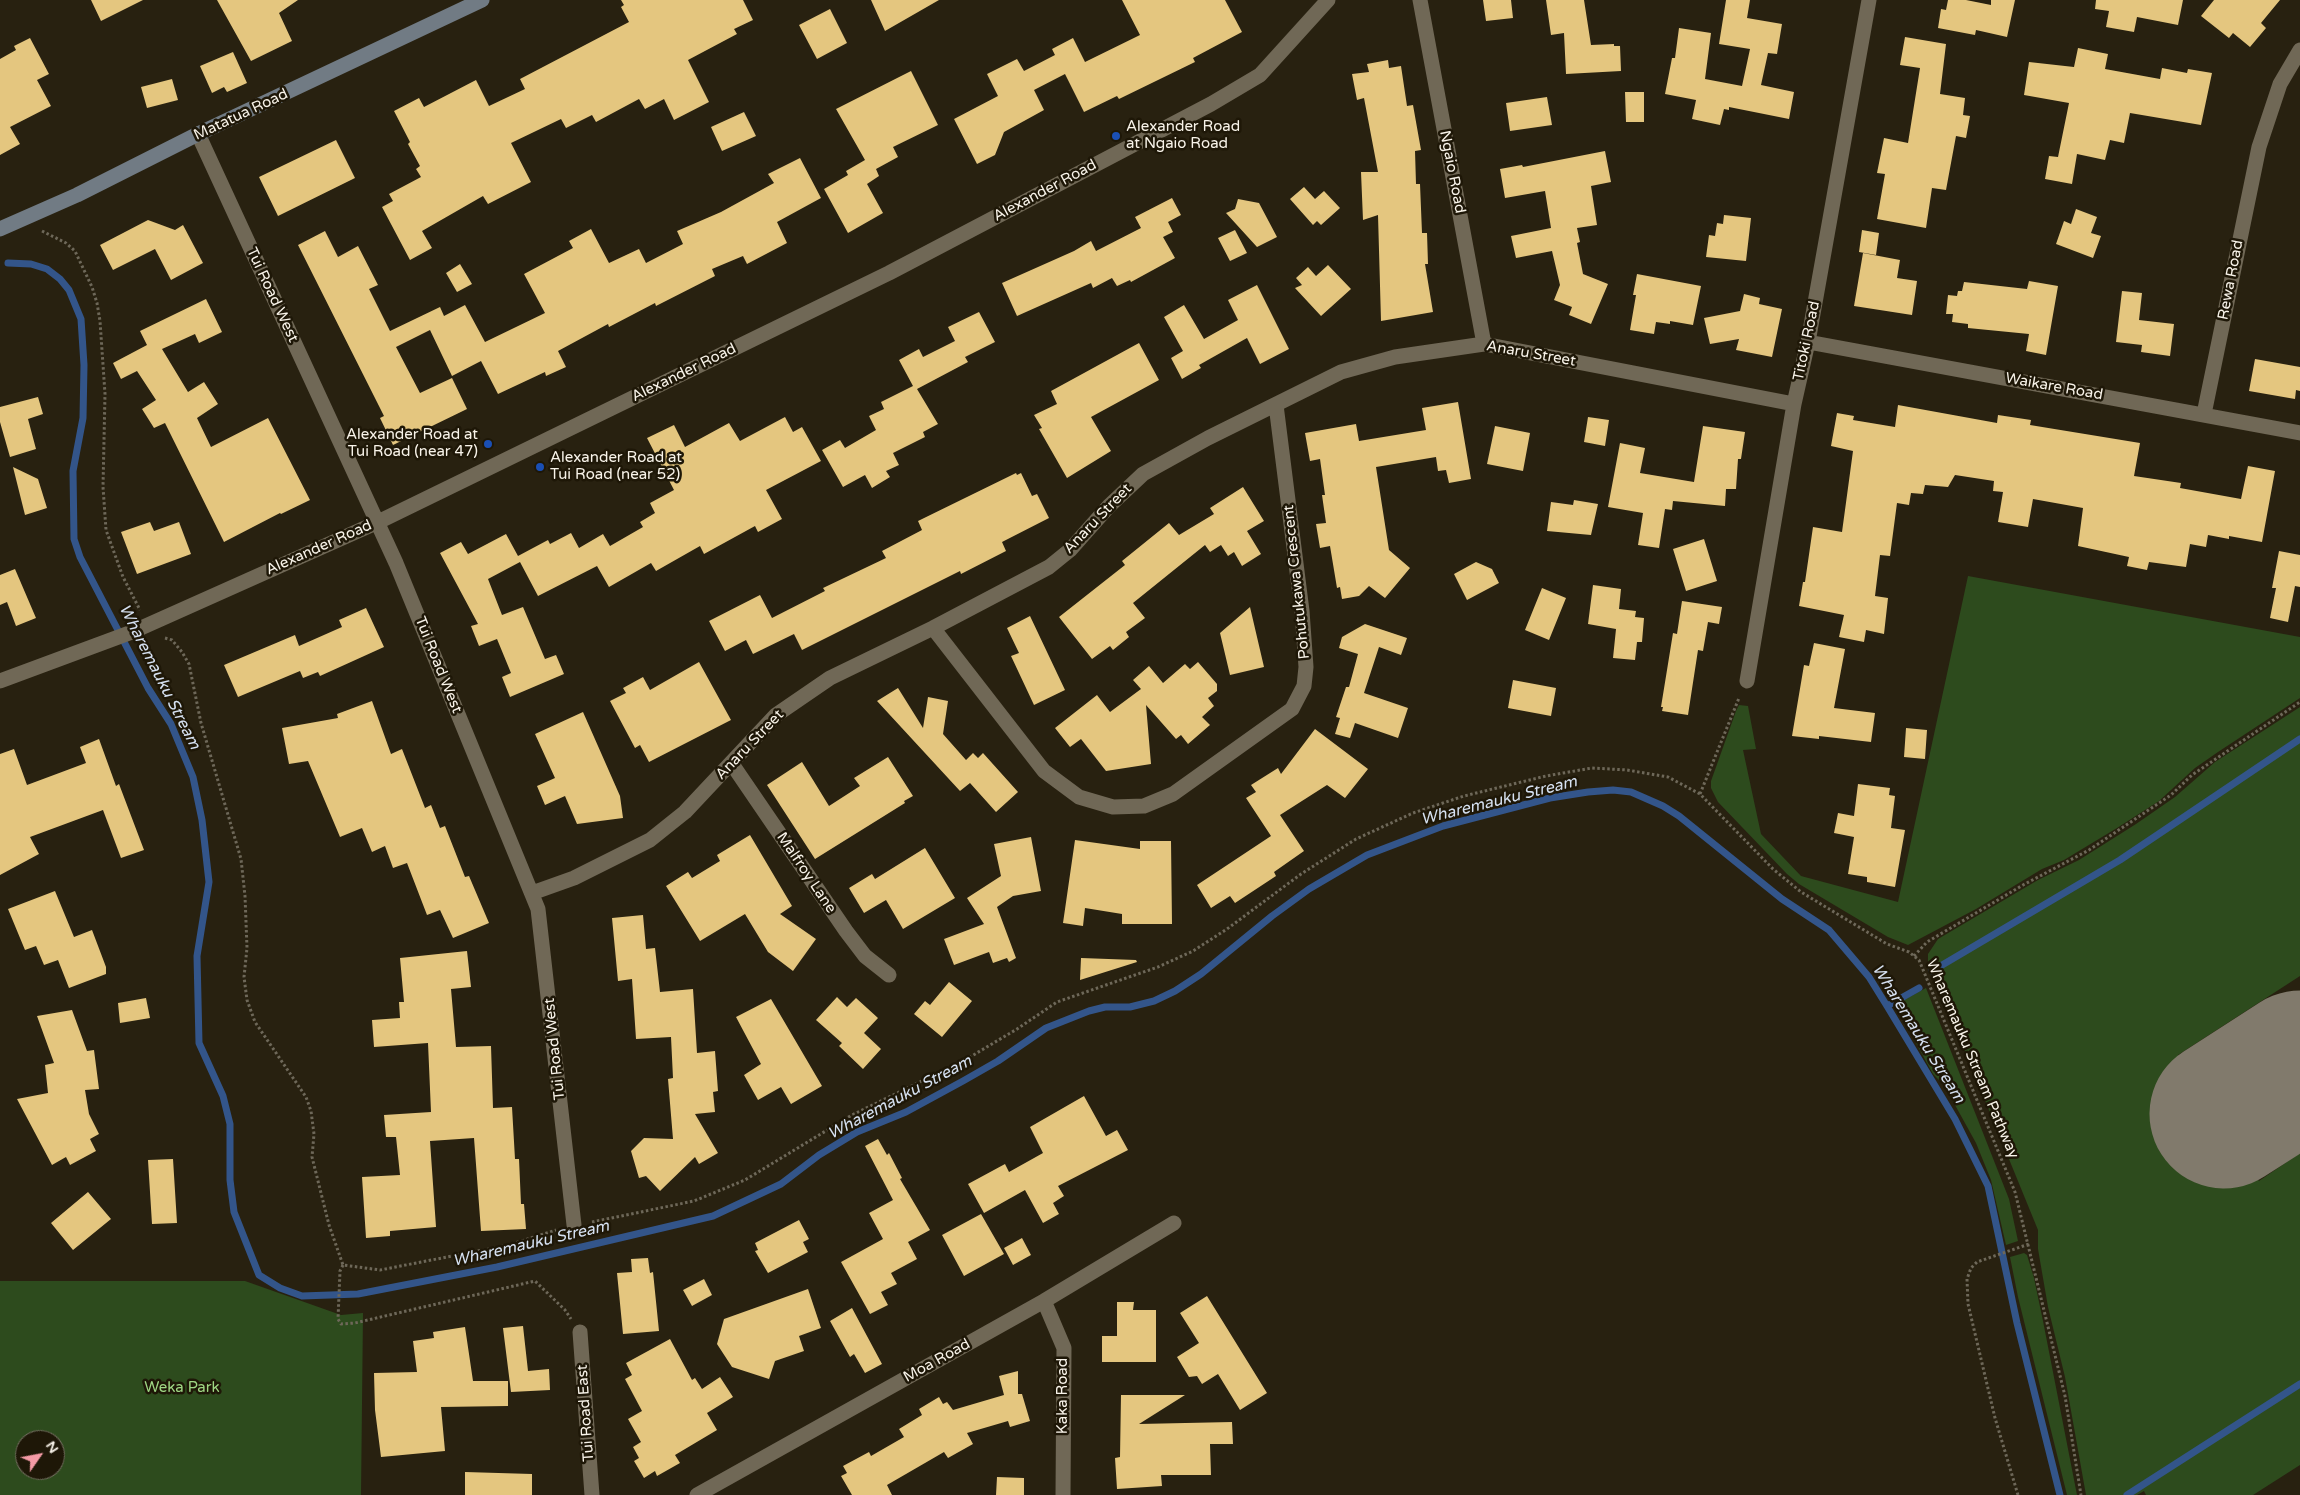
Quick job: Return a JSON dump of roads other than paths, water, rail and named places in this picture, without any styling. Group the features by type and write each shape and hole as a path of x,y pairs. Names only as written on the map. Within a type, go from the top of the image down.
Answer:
{"main road":[{"name":"Matatua Road","path":"0,229 101,184 198,134 482,0"}],"street":[{"name":"Alexander Road","path":"0,681 132,632 376,522 889,273 1211,104 1260,74 1328,0"},
{"name":"Ngaio Road","path":"1420,0 1484,344"},
{"name":"Titoki Road","path":"1747,681 1794,404 1808,342 1869,0"},
{"name":"Rewa Road","path":"2204,414 2259,147 2280,84 2300,50"},
{"name":"Tui Road West","path":"198,134 396,563 532,893 542,931 574,1225"},
{"name":"Waikare Road","path":"1808,342 2300,433"},
{"name":"Anaru Street","path":"532,893 574,878 650,840 685,812 776,715 822,683 933,628 1049,567 1070,550 1109,506 1143,474 1208,438 1341,372 1395,357 1484,344 1794,404"},
{"name":"Pohutukawa Crescent","path":"933,628 1044,771 1079,797 1113,806 1144,806 1173,794 1292,709 1304,686 1306,667 1302,611 1276,405"},
{"name":"Malfroy Lane","path":"732,764 864,956 889,975"},
{"name":"Moa Road","path":"696,1495 1044,1301 1174,1223"},
{"name":"Kaka Road","path":"1044,1301 1064,1348 1063,1495"},
{"name":"Tui Road East","path":"580,1332 592,1495"}],"waterway":[{"name":"Wharemauku Stream","path":"8,263 31,264 47,269 60,279 69,290 81,319 84,365 83,418 73,471 74,539 80,557 148,688 171,724 193,777 202,820 209,882 197,956 199,1043 223,1096 230,1124 230,1180 234,1212 259,1275 280,1288 302,1296 358,1294 497,1267 713,1216 781,1184 819,1155 857,1132 906,1112 963,1081 998,1061 1046,1028 1089,1011 1105,1007 1130,1007 1154,1001 1175,991 1201,974 1272,916 1309,889 1367,855 1443,826 1550,798 1613,790 1631,792 1663,806 1679,816 1782,899 1829,930 1869,977 1887,1006 1955,1119 1988,1186 2017,1323 2060,1495"},
{"path":"1932,971 2120,860 2300,739"},
{"path":"1887,1006 1919,988"},
{"path":"2127,1495 2300,1384"}],"place":[{"name":"Alexander Road at Ngaio Road","path":"1116,136"},
{"name":"Alexander Road at Tui Road (near 47)","path":"488,444"},
{"name":"Alexander Road at Tui Road (near 52)","path":"540,467"}],"park label":[{"name":"Weka Park","path":"182,1388"}]}
